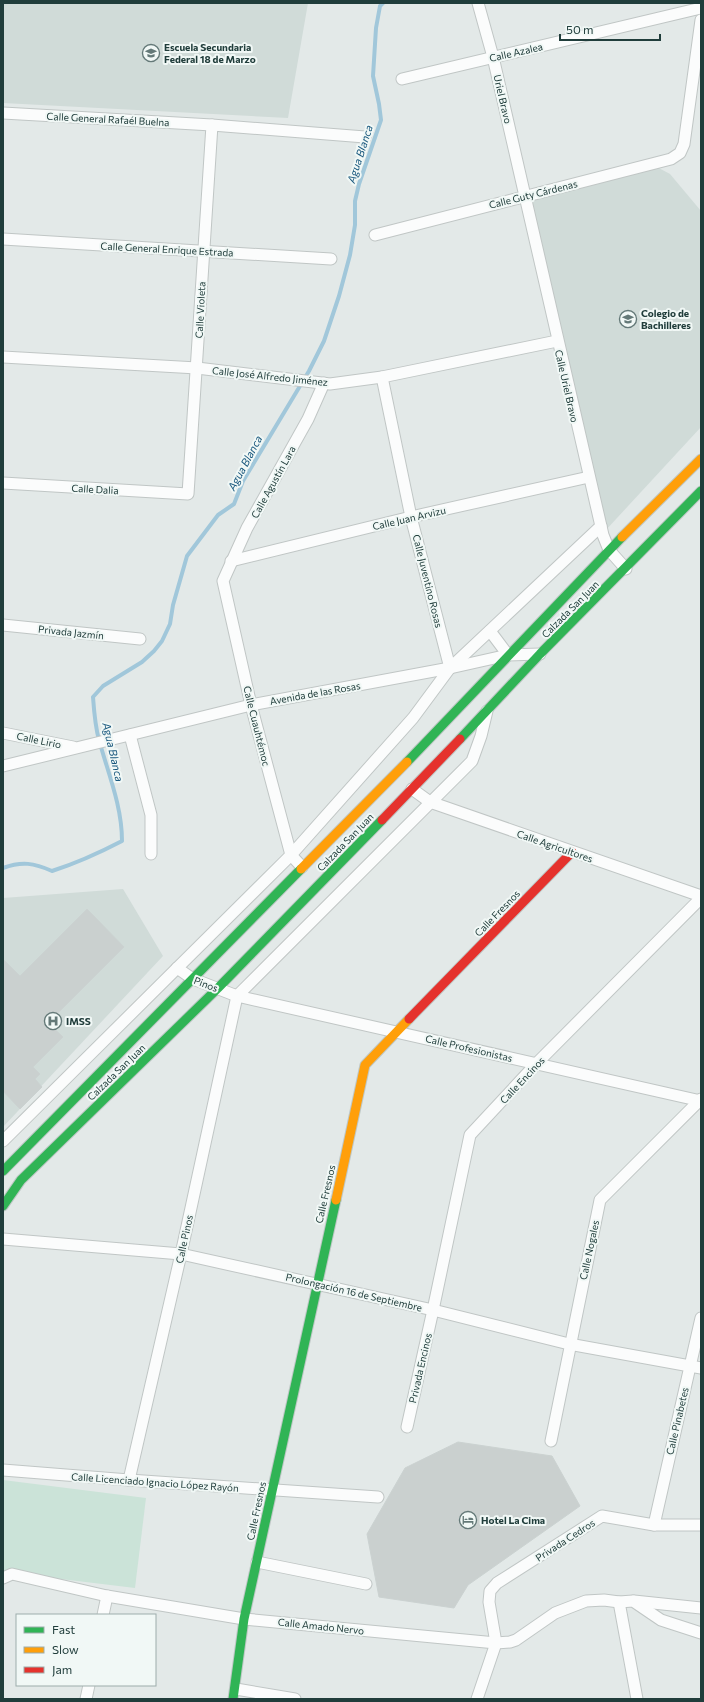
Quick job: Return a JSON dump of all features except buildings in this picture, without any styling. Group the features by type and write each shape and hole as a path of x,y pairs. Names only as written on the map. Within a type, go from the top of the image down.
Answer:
{"main road":[{"name":"Calzada San Juan","path":"5,1170 388,781 609,550 701,459"},
{"name":"Calzada San Juan","path":"3,1206 21,1180 218,988 412,789 540,654 626,569 701,491"},
{"name":"Calle Fresnos","path":"235,1694 244,1619 365,1065 572,852"},
{"path":"5,1170 21,1180"}],"street":[{"name":"Uriel Bravo","path":"478,3 493,57 525,196"},
{"name":"Calle Azalea","path":"402,79 701,8"},
{"name":"Calle Guty Cárdenas","path":"375,235 671,159 680,153 684,144 701,20"},
{"name":"Calle General Rafaél Buelna","path":"3,113 212,125 365,137"},
{"name":"Calle Violeta","path":"188,494 212,125"},
{"name":"Calle Uriel Bravo","path":"525,196 557,341 603,535 609,550 626,569"},
{"name":"Calle General Enrique Estrada","path":"3,239 331,259"},
{"name":"Calle José Alfredo Jiménez","path":"3,357 197,368 320,382 382,377 557,341"},
{"name":"Calle Juventino Rosas","path":"382,377 411,517 450,668"},
{"name":"Calle Agustín Lara","path":"223,581 247,528 308,419 320,382"},
{"name":"Calle Juan Arvizu","path":"231,561 411,517 589,477"},
{"name":"Calle Dalia","path":"3,483 188,494"},
{"path":"3,1141 291,856 413,718 450,668 601,526"},
{"name":"Calle Cuauhtémoc","path":"223,581 251,705 291,856"},
{"name":"Privada Jazmín","path":"3,625 140,639"},
{"path":"490,631 508,655"},
{"name":"Avenida de las Rosas","path":"76,748 251,705 450,668 508,655 540,654"},
{"path":"236,996 472,761 481,736 487,710"},
{"name":"Calle Lirio","path":"3,733 76,748"},
{"path":"126,736 151,815 151,854"},
{"path":"3,766 76,748"},
{"name":"Calle Agricultores","path":"412,789 430,802 701,897"},
{"path":"291,856 302,867"},
{"name":"Calle Encinos","path":"434,1310 470,1135 536,1064 701,897"},
{"name":"Pinos","path":"177,968 192,979 236,996"},
{"name":"Calle Profesionistas","path":"236,996 701,1100"},
{"name":"Calle Pinos","path":"129,1480 181,1254 236,996"},
{"name":"Calle Nogales","path":"551,1441 569,1344 600,1200 701,1100"},
{"name":"Prolongación 16 de Septiembre","path":"3,1239 181,1254 434,1310 569,1344 696,1367"},
{"name":"Privada Encinos","path":"407,1427 434,1310"},
{"name":"Calle Pinabetes","path":"654,1525 696,1367 701,1318"},
{"name":"Calle Licenciado Ignacio López Rayón","path":"3,1470 378,1497"},
{"name":"Privada Cedros","path":"496,1643 489,1602 490,1591 497,1583 602,1516 654,1525 701,1525"},
{"path":"257,1562 366,1584"},
{"name":"Calle Amado Nervo","path":"3,1578 12,1574 107,1596 244,1619 496,1643 516,1640 554,1613 586,1601 633,1601 701,1608"},
{"path":"103,1614 107,1596"},
{"path":"633,1601 661,1620 701,1633"},
{"path":"619,1602 637,1699"},
{"path":"477,1699 496,1643"},
{"path":"86,1699 89,1686"},
{"path":"235,1694 295,1699"}],"shaded area":[{"name":"Escuela Secundaria Federal 18 de Marzo","path":"3,3 308,3 288,118 3,103"},
{"name":"Colegio de Bachilleres","path":"655,166 670,174 701,211 701,427 605,531 526,196"},
{"name":"IMSS","path":"123,889 163,956 3,1127 3,898"}],"green space":[{"path":"3,1480 146,1498 135,1588 3,1572"}],"waterway":[{"name":"Agua Blanca","path":"3,868 16,864 28,864 52,871 88,858 122,841 120,815 99,740 94,713 93,697 103,686 142,662 162,641 170,624 173,605 187,556 218,515 234,504 243,481 309,371 324,341 339,296 350,255 355,225 355,201 359,184 381,120 373,76 376,28 380,6 383,3"}],"traffic: fast":[{"path":"460,739 540,654 701,491"},
{"path":"407,762 622,537"},
{"path":"3,1206 21,1180 218,988 382,820"},
{"path":"3,1171 301,869"},
{"path":"233,1699 244,1619 336,1200"}],"traffic: slow":[{"path":"622,537 701,459"},
{"path":"301,869 407,762"},
{"path":"336,1200 365,1065 409,1019"}],"traffic: jam":[{"path":"382,820 460,739"},
{"path":"409,1019 572,852"}],"place":[{"name":"Escuela Secundaria Federal 18 de Marzo","path":"151,53"},
{"name":"Colegio de Bachilleres","path":"628,319"},
{"name":"IMSS","path":"53,1021"},
{"name":"Hotel La Cima","path":"468,1520"}]}
